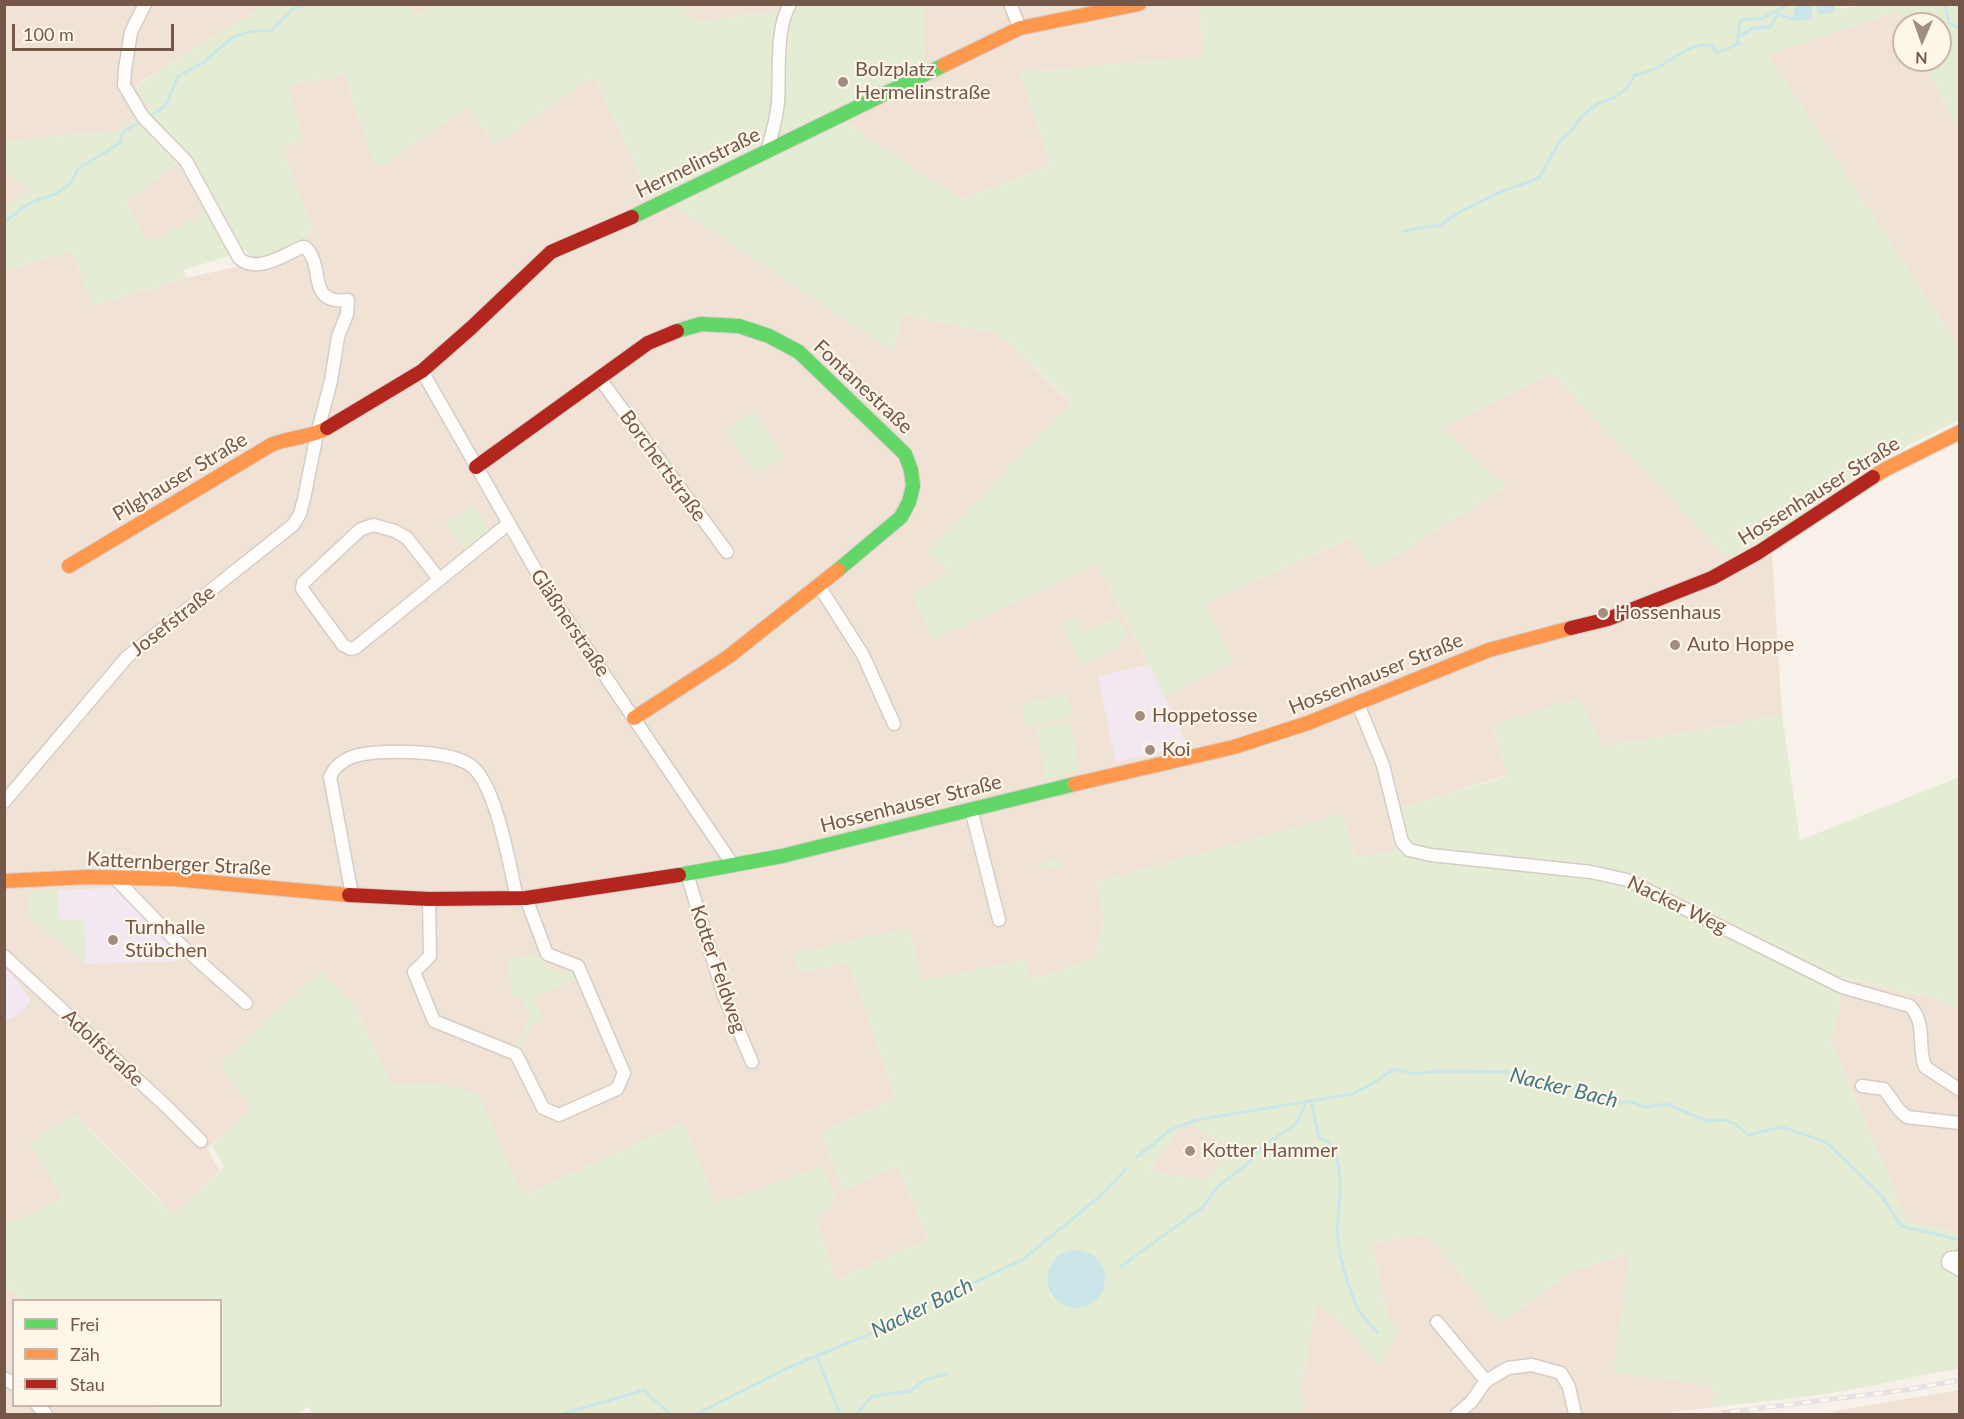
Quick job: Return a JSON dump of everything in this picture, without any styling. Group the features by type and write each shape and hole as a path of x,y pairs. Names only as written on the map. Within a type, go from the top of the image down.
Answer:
{"street":[{"name":"Josefstraße","path":"4,802 127,657 293,525 300,514 304,499 316,434 326,405 338,337 347,314 348,300 335,302 326,297 320,287 311,254 305,248 302,247 262,264 244,262 239,258 186,162 144,119 126,91 124,79 131,32 145,4"},
{"path":"767,151 778,103 781,31 790,4"},
{"path":"1010,4 1020,28"},
{"name":"Hermelinstraße","path":"316,434 422,370 471,328 552,252 651,209 1020,28 1139,4"},
{"name":"Fontanestraße","path":"476,467 648,343 678,330 701,324 739,326 769,336 799,352 905,454 912,470 914,486 909,505 901,516 819,586 728,657 634,718"},
{"name":"Gläßnerstraße","path":"422,370 547,590 733,865"},
{"name":"Borchertstraße","path":"600,379 728,552"},
{"name":"Hossenhauser Straße","path":"733,865 782,856 1234,747 1358,704 1489,650 1608,619 1712,578 1759,552 1886,469 1959,432"},
{"name":"Pilghauser Straße","path":"69,566 271,445 285,439 316,434"},
{"path":"439,579 407,538 388,528 374,525 366,526 355,534 303,583 302,589 343,645 351,649 359,646 508,524"},
{"path":"819,586 863,655 894,724"},
{"name":"Nacker Weg","path":"1358,704 1383,765 1402,842 1409,850 1431,855 1591,872 1627,880 1842,987 1910,1006 1921,1025 1922,1056 1925,1067 1959,1090"},
{"path":"352,895 330,777 333,770 356,754 417,752 472,766 488,788 522,898 547,954 578,966 624,1073 616,1089 559,1115 543,1108 516,1054 434,1021 414,972 430,956 429,899"},
{"path":"971,809 999,920"},
{"name":"Katternberger Straße","path":"4,881 114,877 174,879 352,895 429,899 522,898 733,865"},
{"name":"Kotter Feldweg","path":"687,874 724,996 752,1062"},
{"path":"114,877 173,938 246,1003"},
{"name":"Adolfstraße","path":"4,956 201,1141"},
{"path":"1862,1086 1884,1089 1902,1113 1907,1116 1959,1123"},
{"path":"1959,1257 1947,1260 1959,1270"},
{"path":"1437,1322 1486,1381"},
{"path":"1457,1414 1470,1402 1486,1381 1514,1366 1532,1365 1561,1373 1569,1387 1575,1414"}],"shaded area":[{"path":"4,5 266,5 135,86 150,108 119,130 5,142"},
{"path":"406,5 434,5 414,16"},
{"path":"677,5 790,5 787,9 698,22"},
{"path":"1199,5 1203,57 1021,72 1050,165 961,200 843,121 925,69 923,6"},
{"path":"1892,13 1892,72 1929,72 1959,133 1959,347 1767,54"},
{"path":"346,74 356,113 389,161 468,107 494,145 594,76 656,210 672,204 894,351 901,315 999,334 1071,403 928,552 948,570 932,639 1098,564 1165,697 1204,604 1351,538 1374,569 1506,487 1441,428 1552,373 1730,561 1772,554 1782,715 1604,747 1492,726 1508,775 1390,811 1397,850 1355,858 1343,815 1096,882 1104,920 1094,958 1028,981 1024,960 922,982 909,928 799,973 849,963 895,1098 821,1132 843,1190 897,1166 928,1239 836,1280 816,1220 716,1205 683,1122 525,1195 439,1084 391,1084 354,1004 251,1109 207,1149 220,1170 174,1215 75,1114 63,1199 5,1225 5,271 72,251 92,306 186,278 236,267 252,258 306,241 313,226 283,148 303,140 287,85"},
{"path":"181,161 208,211 148,244 126,201"},
{"path":"5,171 32,191 5,207"},
{"name":"Hoppetosse","path":"1150,665 1187,745 1116,763 1098,676"},
{"path":"115,888 182,954 177,961 86,964 30,918 29,891"},
{"path":"8,967 31,1001 18,1015 5,1021 5,969"},
{"path":"1846,979 1938,999 1959,1010 1959,1233 1907,1221 1831,1043"},
{"path":"1185,1121 1233,1149 1208,1179 1180,1177 1150,1170"},
{"path":"1427,1235 1501,1323 1576,1269 1629,1254 1712,1386 1714,1407 1655,1414 1304,1414 1301,1389 1316,1302 1339,1321 1380,1365 1395,1328 1388,1318 1372,1243"},
{"path":"4,1281 10,1291 25,1299 12,1299 12,1407 157,1407 161,1414 5,1414"},
{"path":"1959,1390 1959,1414 1835,1414 1834,1411"}],"green space":[{"path":"434,4 677,4 698,22 787,9 790,5 926,5 923,6 925,69 652,201 594,76 494,145 468,107 389,161 376,167 356,113 346,74 288,85 303,140 283,148 313,226 306,241 254,259 240,246 187,157 126,201 148,243 208,211 231,255 184,270 186,278 92,306 72,251 5,271 5,207 31,191 5,171 5,142 119,130 150,108 135,87 266,5 406,5 414,16"},
{"path":"1199,5 1816,5 1816,8 1837,8 1836,5 1840,5 1841,9 1859,5 1959,5 1959,133 1929,72 1952,72 1952,12 1892,12 1768,55 1959,347 1959,420 1909,445 1730,561 1552,373 1442,428 1506,487 1374,569 1350,538 1205,604 1234,662 1165,697 1098,565 932,640 913,596 948,570 928,552 1071,402 999,334 901,315 894,352 672,204 843,121 962,200 1050,165 1020,72 1203,57"},
{"path":"753,411 785,456 757,475 725,431"},
{"path":"475,505 489,531 465,549 445,523"},
{"path":"1116,616 1127,634 1118,648 1081,666 1061,624 1076,617 1084,633"},
{"path":"1068,694 1073,716 1027,727 1022,704"},
{"path":"1578,698 1604,747 1782,715 1800,840 1959,777 1959,1010 1938,999 1846,979 1831,1043 1907,1221 1959,1233 1959,1369 1827,1394 1714,1407 1712,1386 1613,1372 1629,1254 1576,1269 1501,1323 1427,1235 1372,1243 1388,1318 1399,1331 1380,1366 1339,1321 1316,1303 1301,1389 1304,1414 313,1414 307,1407 299,1414 161,1414 157,1407 222,1407 222,1299 25,1299 10,1291 5,1281 4,1225 63,1199 29,1143 75,1114 174,1215 224,1167 212,1145 251,1109 220,1064 320,971 354,1004 391,1084 439,1084 479,1094 515,1179 525,1195 683,1122 716,1204 823,1166 836,1198 816,1220 836,1280 928,1239 897,1166 843,1190 821,1132 895,1098 849,963 799,973 794,954 909,928 922,981 1025,960 1029,981 1094,958 1104,920 1096,882 1343,814 1355,858 1396,850 1389,811 1508,776 1492,725","holes":["1185,1121 1233,1149 1208,1179 1180,1177 1150,1170","1084,1252 1099,1262 1074,1308 1056,1301 1049,1290 1047,1277 1054,1259"]},
{"path":"1070,721 1080,771 1046,779 1036,728"},
{"path":"1059,859 1061,866 1039,870 1037,864"},
{"path":"58,890 60,920 84,920 86,964 30,918 29,891"},
{"path":"543,956 548,958 545,967 565,975 568,967 574,971 578,979 533,997 543,1020 532,1025 520,1050 516,1048 529,1018 522,1000 511,994 509,958"}],"water":[{"path":"1799,5 1811,6 1812,15 1809,19 1797,21 1794,18 1794,8"},
{"path":"1816,5 1836,5 1834,12 1819,15"},
{"path":"1076,1250 1092,1255 1100,1263 1105,1279 1100,1295 1092,1303 1076,1308 1060,1303 1052,1295 1047,1279 1052,1263 1060,1255"}],"waterway":[{"path":"149,117 166,105 178,76 204,62 233,37 248,32 272,30 293,9 306,4"},
{"path":"1403,231 1440,225 1456,214 1503,191 1539,178 1559,142 1582,116 1596,105 1615,97 1627,88 1635,75 1661,66 1696,46 1712,45 1716,53 1739,44 1737,41 1741,20 1763,18 1789,4"},
{"path":"1945,4 1949,23 1960,29"},
{"path":"1739,37 1753,28 1770,27 1778,14 1792,19 1799,18"},
{"path":"4,222 30,203 56,194 70,184 78,169 120,143 124,131 141,122"},
{"name":"Nacker Bach","path":"1137,1157 1170,1130 1196,1120 1352,1094 1394,1069 1415,1074 1438,1071 1513,1072 1531,1081 1582,1089 1617,1103 1631,1102 1645,1107 1667,1104 1707,1121 1726,1120 1737,1125 1748,1135 1782,1127 1826,1142 1882,1196 1901,1226 1960,1240"},
{"path":"1311,1100 1319,1138 1329,1142 1339,1167 1338,1241 1346,1278 1360,1312 1378,1333"},
{"path":"1120,1267 1203,1207 1216,1188 1246,1165 1262,1147 1297,1123 1307,1101"},
{"name":"Nacker Bach","path":"697,1414 785,1369 872,1333 917,1309 1022,1260 1099,1197 1126,1169"},
{"path":"816,1355 840,1414"},
{"path":"858,1414 873,1396 911,1391 924,1380 946,1374"},
{"name":"Nacker Bach","path":"563,1414 644,1390 670,1414"}],"railway":[{"path":"1713,1414 1905,1390 1960,1380"}],"traffic: fast":[{"path":"632,217 944,65"},
{"path":"677,331 701,324 739,326 769,336 799,352 905,454 911,470 913,486 909,502 901,517 838,570"},
{"path":"679,875 782,856 1075,784"}],"traffic: slow":[{"path":"944,65 1020,28 1139,4"},
{"path":"69,566 271,445 314,434 327,428"},
{"path":"1873,477 1960,432"},
{"path":"634,718 728,657 838,570"},
{"path":"1075,784 1234,747 1308,723 1489,650 1571,628"},
{"path":"4,881 88,877 174,879 349,895"}],"traffic: jam":[{"path":"327,428 422,371 551,252 632,217"},
{"path":"476,467 648,343 677,331"},
{"path":"1571,628 1608,619 1712,578 1759,552 1873,477"},
{"path":"349,895 429,899 526,898 679,875"}],"place":[{"name":"Bolzplatz Hermelinstraße","path":"843,82"},
{"name":"Hossenhaus","path":"1603,613"},
{"name":"Auto Hoppe","path":"1675,645"},
{"name":"Hoppetosse","path":"1140,716"},
{"name":"Koi","path":"1150,750"},
{"name":"Turnhalle Stübchen","path":"113,940"},
{"name":"Kotter Hammer","path":"1190,1151"}]}
